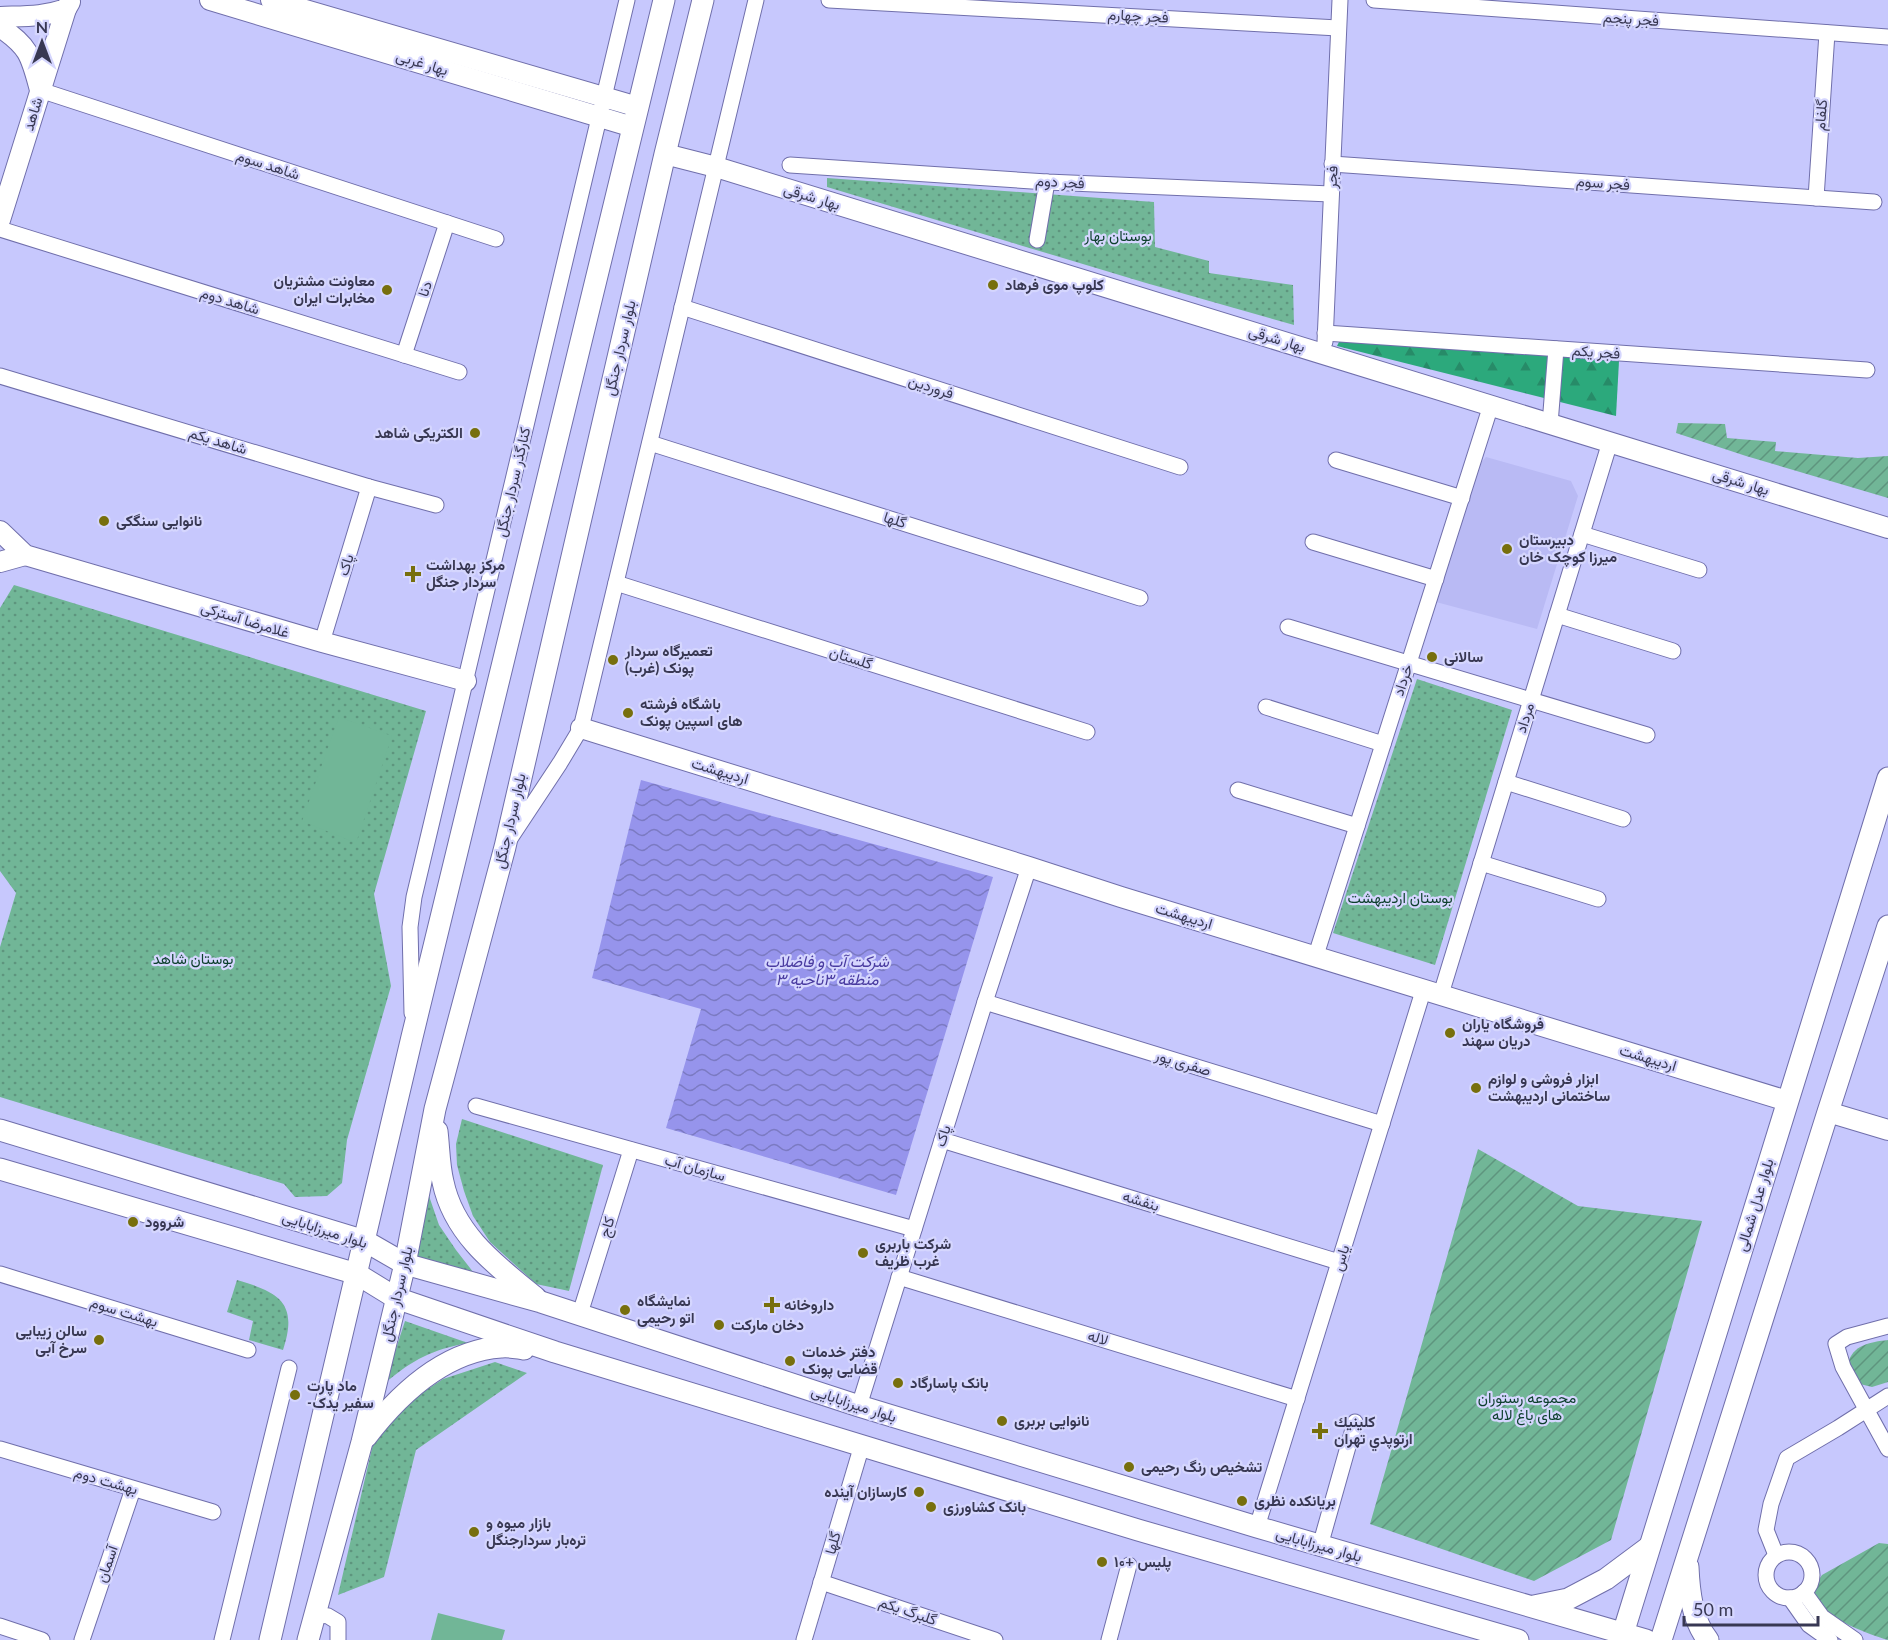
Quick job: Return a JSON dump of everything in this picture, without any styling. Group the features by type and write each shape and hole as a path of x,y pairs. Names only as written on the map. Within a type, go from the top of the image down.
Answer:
{"main road":[{"path":"270,1640 412,1037 664,0"},
{"name":"بلوار سردار جنگل","path":"308,1640 362,1442 405,1264 435,1109 505,847 665,154 703,0"},
{"name":"بلوار عدل شمالی","path":"1622,1636 1888,778"},
{"path":"1661,1640 1827,1112 1888,927"},
{"path":"435,1109 443,1182 450,1203 483,1254 541,1302"},
{"name":"بلوار میرزابابایی","path":"0,1130 365,1241 405,1264 541,1302 859,1406 1622,1636 1646,1640"},
{"path":"0,1169 357,1274 396,1298 555,1352 1138,1530 1517,1640"},
{"path":"362,1442 377,1422 412,1387 453,1359 478,1351 502,1347 555,1352"},
{"path":"1529,1607 1569,1599 1606,1579 1649,1547"},
{"path":"1687,1553 1689,1593 1702,1632 1708,1640"}],"street":[{"name":"بهار غربی","path":"210,0 636,117"},
{"name":"بهار غربی","path":"272,0 602,107"},
{"name":"کنارگذر سردار جنگل","path":"412,1037 410,927 414,897 627,0"},
{"path":"505,847 581,728 756,0"},
{"name":"فجر چهارم","path":"829,0 892,1 1338,28"},
{"name":"فجر","path":"1324,354 1340,0"},
{"name":"فجر پنجم","path":"1374,0 1888,37"},
{"path":"0,17 38,16 68,5"},
{"name":"شاهد","path":"0,219 68,5"},
{"path":"0,27 15,38 30,56 40,90"},
{"name":"گلفام","path":"1816,198 1827,33"},
{"name":"شاهد سوم","path":"40,90 496,239"},
{"name":"بهار شرقی","path":"665,154 716,167 1888,528"},
{"name":"فجر سوم","path":"1332,164 1874,202"},
{"name":"فجر دوم","path":"790,165 1047,182 1331,194"},
{"path":"1037,240 1047,182"},
{"name":"دنا","path":"404,355 447,224"},
{"name":"شاهد دوم","path":"0,229 459,372"},
{"name":"فروردین","path":"682,307 1180,467"},
{"name":"فجر یکم","path":"1325,333 1867,370"},
{"path":"1550,424 1556,349"},
{"name":"شاهد یکم","path":"0,376 436,505"},
{"name":"خرداد","path":"1316,955 1491,405"},
{"name":"مرداد","path":"1432,991 1481,863 1610,442"},
{"name":"گلها","path":"650,443 1140,598"},
{"path":"1336,460 1462,498"},
{"name":"پاک","path":"322,642 369,487"},
{"path":"0,531 25,555"},
{"path":"1582,534 1699,570"},
{"path":"1313,542 1436,579"},
{"path":"0,562 25,555"},
{"name":"غلامرضا آسترکی","path":"25,555 322,642 466,681"},
{"name":"گلستان","path":"616,583 1086,732"},
{"path":"1557,615 1673,651"},
{"path":"1288,627 1647,735"},
{"path":"1266,708 1383,744"},
{"name":"اردیبهشت","path":"581,728 1121,897 1787,1101"},
{"path":"1506,782 1623,819"},
{"path":"1238,790 1357,826"},
{"path":"1481,863 1598,899"},
{"name":"پاک","path":"859,1406 1029,867"},
{"name":"یاس","path":"1257,1527 1382,1124 1432,991"},
{"name":"صفری پور","path":"985,1002 1382,1124"},
{"name":"سازمان آب","path":"476,1107 914,1229"},
{"path":"1827,1112 1888,1130"},
{"name":"بنفشه","path":"942,1140 1340,1262"},
{"name":"کاج","path":"583,1305 632,1150"},
{"name":"بهشت سوم","path":"0,1275 248,1350"},
{"name":"لاله","path":"899,1277 1297,1399"},
{"path":"1888,1326 1847,1337 1836,1344 1843,1367 1888,1449"},
{"path":"222,1640 289,1368"},
{"path":"1776,1555 1766,1530 1771,1504 1787,1458 1888,1396"},
{"path":"1320,1546 1354,1422"},
{"name":"گلها","path":"804,1640 862,1445"},
{"name":"بهشت دوم","path":"0,1449 213,1512"},
{"name":"آسمان","path":"82,1640 133,1489"},
{"path":"1783,1552 1798,1553 1804,1557 1812,1571 1809,1586 1797,1595 1782,1597 1775,1593 1766,1581 1765,1574 1767,1566 1776,1555 1783,1552"},
{"path":"1109,1640 1129,1565"},
{"name":"گلبرگ یکم","path":"821,1582 994,1640"},
{"path":"1797,1595 1809,1625 1830,1640"},
{"path":"1797,1595 1822,1617 1856,1640"},
{"path":"315,1614 328,1616 338,1622 338,1640"},
{"path":"0,1626 42,1640"}],"shaded area":[{"name":"دبیرستان میرزا کوچک خان","path":"1486,457 1571,481 1578,496 1537,629 1436,602 1476,468"}],"green space":[{"name":"بوستان بهار","path":"827,178 1154,202 1155,247 1209,261 1209,273 1293,285 1294,325 827,187"},
{"path":"1340,340 1619,361 1616,416 1337,346"},
{"path":"1678,423 1725,424 1727,438 1776,442 1775,451 1858,458 1888,456 1888,498 1676,433"},
{"name":"بوستان شاهد","path":"14,585 426,711 374,894 391,986 347,1140 342,1183 327,1196 295,1197 284,1184 0,1097 0,947 16,893 0,871 0,608"},
{"name":"بوستان اردیبهشت","path":"1417,679 1512,710 1435,965 1333,933"},
{"path":"339,717 392,736 356,843 302,821"},
{"path":"462,1119 603,1165 569,1291 536,1284 490,1242 473,1216 457,1165 456,1144"},
{"name":"مجموعه رستوران های باغ لاله","path":"1478,1149 1578,1206 1702,1221 1611,1540 1534,1581 1370,1524"},
{"path":"429,1196 439,1225 477,1277 415,1260"},
{"path":"237,1280 264,1289 281,1302 288,1320 283,1350 249,1340 253,1321 227,1312"},
{"path":"405,1321 468,1343 424,1357 385,1383"},
{"path":"1888,1340 1888,1382 1872,1387 1860,1384 1848,1364 1853,1353 1863,1346"},
{"path":"495,1362 527,1373 416,1450 384,1577 338,1595 373,1444 411,1400 443,1379"},
{"path":"1879,1543 1888,1544 1888,1640 1860,1630 1829,1614 1816,1602 1813,1588 1822,1575"},
{"path":"438,1613 505,1630 502,1640 431,1640"}],"water":[{"name":"شرکت آب و فاضلاب منطقه ۳ناحیه ۳","path":"641,780 993,877 896,1195 666,1128 701,1009 592,978"}],"place":[{"name":"کلوپ موی فرهاد","path":"993,285"},
{"name":"معاونت مشتریان مخابرات ایران","path":"387,290"},
{"name":"الکتریکی شاهد","path":"475,433"},
{"name":"نانوایی سنگکی","path":"104,521"},
{"name":"دبیرستان میرزا کوچک خان","path":"1507,549"},
{"name":"مرکز بهداشت سردار جنگل","path":"413,574"},
{"name":"سالانی","path":"1432,657"},
{"name":"تعمیرگاه سردار پونک (غرب)","path":"613,660"},
{"name":"باشگاه فرشته های اسپین پونک","path":"628,713"},
{"name":"فروشگاه یاران دریان سهند","path":"1450,1033"},
{"name":"ابزار فروشی و لوازم ساختمانی اردیبهشت","path":"1476,1088"},
{"name":"شروود","path":"133,1222"},
{"name":"شرکت باربری غرب ظریف","path":"863,1253"},
{"name":"داروخانه","path":"772,1305"},
{"name":"نمایشگاه اتو رحیمی","path":"625,1310"},
{"name":"دخان مارکت","path":"719,1325"},
{"name":"سالن زیبایی سرخ آبی","path":"99,1340"},
{"name":"دفتر خدمات قضایی پونک","path":"790,1361"},
{"name":"بانک پاسارگاد","path":"898,1383"},
{"name":"ماد پارت -سفیر یدک","path":"295,1395"},
{"name":"نانوایی بربری","path":"1002,1421"},
{"name":"كلينيك ارتوپدي تهران","path":"1320,1431"},
{"name":"تشخیص رنگ رحیمی","path":"1129,1467"},
{"name":"کارسازان آینده","path":"919,1492"},
{"name":"بریانکده نظری","path":"1242,1501"},
{"name":"بانک کشاورزی","path":"931,1507"},
{"name":"بازار میوه و تره‌بار سردارجنگل","path":"474,1532"},
{"name":"پلیس +۱۰","path":"1102,1562"}]}
